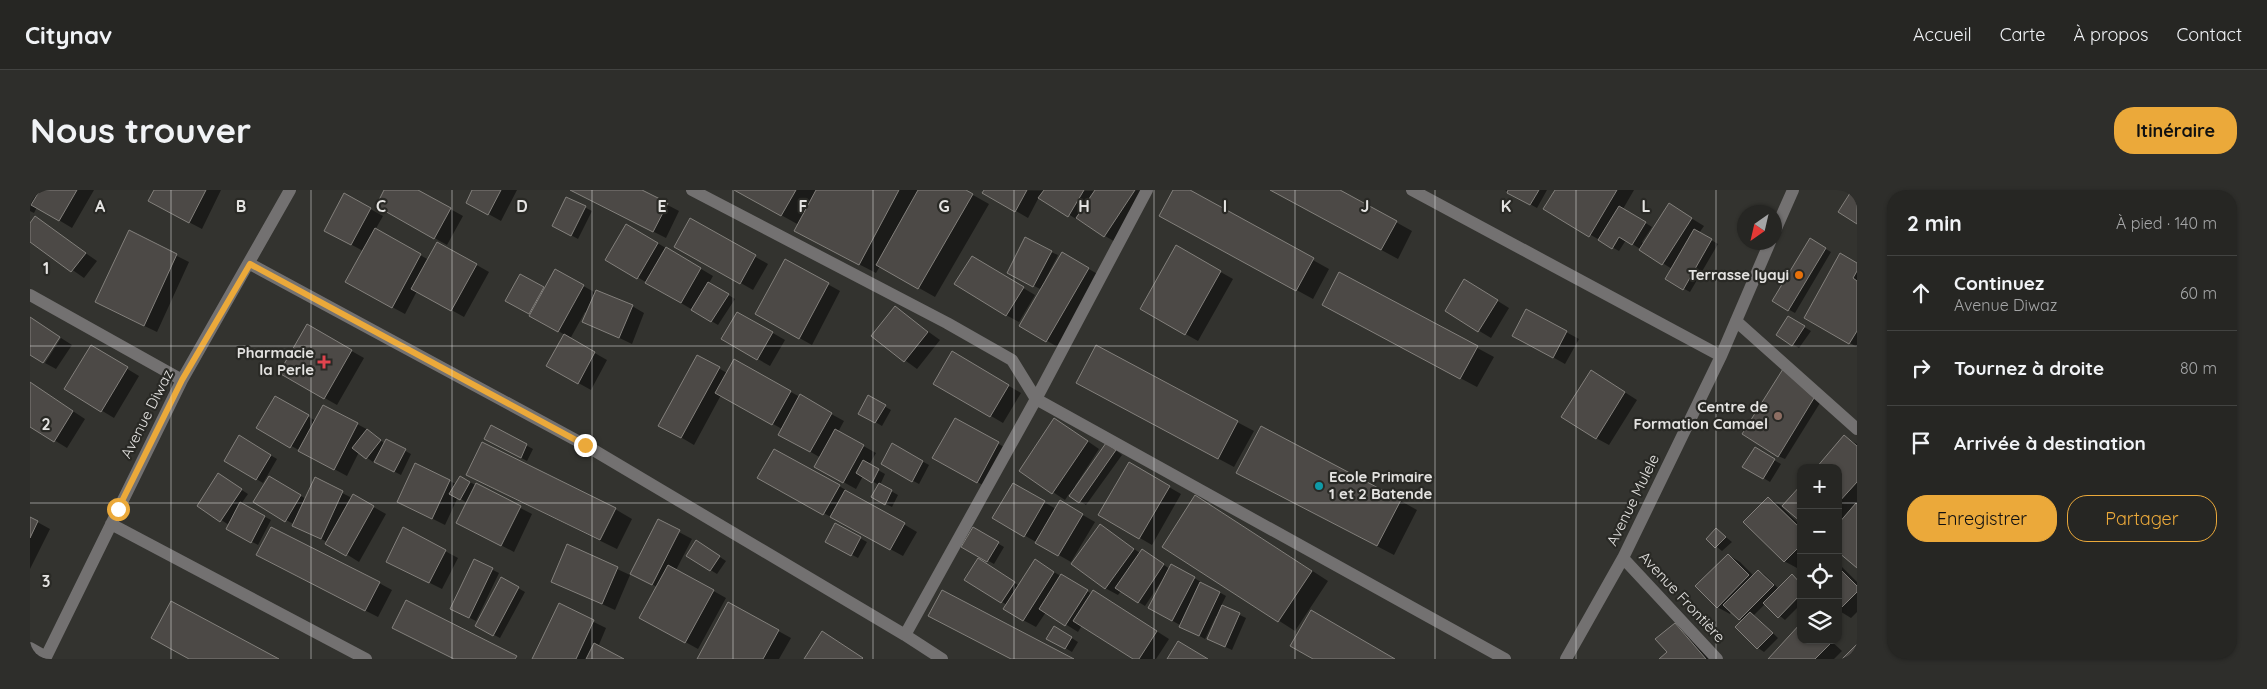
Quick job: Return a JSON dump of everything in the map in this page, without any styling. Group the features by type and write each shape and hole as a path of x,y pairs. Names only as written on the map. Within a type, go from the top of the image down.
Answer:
{"street":[{"name":"Avenue Diwaz","path":"46,658 182,380 250,264 290,190"},
{"path":"692,190 1012,360 1036,399 1505,659"},
{"path":"905,635 1036,399 1147,190"},
{"path":"1412,190 1721,356"},
{"path":"1782,215 1793,190"},
{"name":"Avenue Mulele","path":"1566,659 1623,558 1721,356 1767,250"},
{"path":"250,264 585,445 905,635 942,659"},
{"path":"30,295 182,380"},
{"path":"1736,322 1857,429"},
{"path":"111,524 366,659"},
{"name":"Avenue Frontière","path":"1623,558 1717,659"},
{"path":"30,648 46,658"}],"building":[{"path":"40,190 77,190 59,221 31,205"},
{"path":"154,190 206,190 189,223 148,201"},
{"path":"384,190 418,190 451,208 434,239 376,206"},
{"path":"472,190 501,190 488,215 466,203"},
{"path":"570,190 642,190 668,203 653,232"},
{"path":"734,190 796,190 781,216"},
{"path":"816,190 899,190 859,265 794,231"},
{"path":"918,190 966,190 973,194 918,289 876,265"},
{"path":"984,190 1027,190 1015,212 982,193"},
{"path":"1044,190 1084,190 1068,217 1038,198"},
{"path":"1095,190 1135,190 1104,237 1076,218"},
{"path":"1173,190 1190,190 1314,258 1296,291 1159,216"},
{"path":"1270,190 1340,190 1397,221 1381,250"},
{"path":"1508,190 1539,190 1530,205 1507,193"},
{"path":"1555,190 1617,190 1589,237 1543,209"},
{"path":"1852,190 1857,190 1857,224 1838,212"},
{"path":"344,193 371,208 351,245 324,231"},
{"path":"566,197 586,206 571,236 552,226"},
{"path":"1669,203 1692,218 1662,265 1639,250"},
{"path":"1619,206 1646,222 1632,245 1619,237 1612,249 1598,240"},
{"path":"35,216 86,253 71,272 30,242 30,223"},
{"path":"690,218 756,255 740,284 674,247"},
{"path":"626,224 658,243 637,279 605,260"},
{"path":"375,228 421,254 392,308 345,282"},
{"path":"1694,229 1712,239 1683,290 1665,279"},
{"path":"129,230 177,254 144,326 95,302"},
{"path":"1025,237 1052,251 1033,287 1007,273"},
{"name":"Terrasse Iyayi","path":"1810,238 1826,248 1788,311 1772,301"},
{"path":"437,242 477,264 451,311 411,289"},
{"path":"1176,245 1221,271 1185,335 1140,309"},
{"path":"666,247 701,268 681,303 645,283"},
{"path":"1062,252 1089,268 1046,342 1019,326"},
{"path":"1840,253 1857,263 1857,271 1853,278 1857,281 1857,331 1849,344 1804,318"},
{"path":"972,256 1024,287 1006,316 954,284"},
{"path":"785,259 829,283 799,339 755,314"},
{"path":"555,269 584,285 558,332 529,316"},
{"path":"1339,272 1478,346 1460,379 1322,305"},
{"path":"520,274 544,287 529,314 505,301"},
{"path":"1464,279 1498,300 1478,332 1445,311"},
{"path":"708,282 729,294 711,322 691,310"},
{"path":"596,290 633,305 619,338 582,322"},
{"path":"895,306 928,332 904,362 871,336"},
{"path":"1526,309 1567,331 1553,358 1512,336"},
{"path":"737,312 773,332 757,360 721,339"},
{"path":"1788,316 1805,326 1792,346 1776,335"},
{"path":"30,317 60,337 43,363 30,355"},
{"path":"307,324 352,350 324,399 279,373"},
{"path":"564,334 595,352 578,384 546,366"},
{"path":"91,345 128,367 101,412 64,389"},
{"path":"1096,345 1238,421 1218,459 1076,383"},
{"path":"952,351 1009,385 990,417 933,384"},
{"path":"697,355 720,367 681,438 658,426"},
{"path":"734,359 791,391 772,425 715,393"},
{"name":"Centre de Formation Camael","path":"1783,369 1814,398 1778,457 1742,434"},
{"path":"1591,370 1625,392 1596,439 1561,417"},
{"path":"30,382 73,411 54,442 30,427"},
{"path":"800,394 832,413 810,452 778,435"},
{"path":"868,395 886,405 875,423 858,414"},
{"path":"275,396 309,415 290,448 256,428"},
{"path":"323,405 358,423 334,470 298,451"},
{"path":"955,418 999,442 977,483 932,458"},
{"path":"1054,418 1088,441 1052,494 1019,471"},
{"path":"491,425 527,444 521,458 484,439"},
{"name":"Ecole Primaire 1 et 2 Batende","path":"1261,426 1401,500 1377,546 1236,473"},
{"path":"367,429 381,440 366,459 352,448"},
{"path":"835,429 864,445 843,483 814,467"},
{"path":"239,435 271,455 256,480 224,461"},
{"path":"1844,435 1857,446 1857,482 1842,499 1842,464 1819,464"},
{"path":"386,439 406,449 394,472 374,462"},
{"path":"482,442 616,508 600,540 466,475"},
{"path":"892,443 923,461 912,482 881,464"},
{"path":"1106,443 1116,450 1079,503 1069,496"},
{"path":"1755,447 1775,459 1763,479 1742,467"},
{"path":"774,449 840,485 823,515 757,478"},
{"path":"863,460 879,469 872,483 856,473"},
{"path":"1129,462 1170,486 1139,539 1098,515"},
{"path":"415,463 450,480 432,519 397,502"},
{"path":"218,473 242,489 220,522 197,506"},
{"path":"269,476 301,495 285,522 253,502"},
{"path":"460,476 470,482 460,500 449,494"},
{"path":"315,477 343,491 321,539 292,526"},
{"path":"476,483 521,506 501,546 456,523"},
{"path":"879,483 892,490 885,505 871,497"},
{"path":"1013,483 1045,501 1024,537 992,518"},
{"path":"1797,489 1797,519 1782,506"},
{"path":"845,490 905,523 890,550 830,517"},
{"path":"353,494 374,506 346,556 325,544"},
{"path":"1195,495 1312,571 1278,622 1162,547"},
{"path":"1768,497 1797,525 1797,549 1784,562 1743,522"},
{"path":"1060,500 1083,514 1058,556 1035,543"},
{"path":"240,502 265,516 251,543 226,529"},
{"path":"1856,503 1857,568 1842,555 1842,519"},
{"path":"30,517 38,521 30,538"},
{"path":"658,519 680,530 652,585 630,574"},
{"path":"835,523 861,537 851,556 825,542"},
{"path":"1100,524 1134,549 1105,589 1071,564"},
{"path":"271,527 380,582 365,611 256,555"},
{"path":"403,527 446,550 429,583 386,562"},
{"path":"973,527 999,542 987,562 961,547"},
{"path":"1716,528 1726,537 1715,548 1706,539"},
{"path":"696,540 720,556 710,571 686,556"},
{"path":"567,544 618,567 602,604 551,582"},
{"path":"1142,549 1164,564 1138,603 1115,588"},
{"path":"1728,554 1749,575 1717,608 1695,586"},
{"path":"978,558 1015,582 1001,603 964,580"},
{"path":"474,559 493,568 469,618 450,609"},
{"path":"1035,559 1054,572 1023,621 1003,609"},
{"path":"1171,564 1195,577 1172,621 1148,608"},
{"path":"668,565 714,590 685,643 639,618"},
{"path":"1758,570 1774,585 1739,620 1723,605"},
{"path":"1842,571 1857,586 1857,592 1842,607"},
{"path":"1061,574 1088,590 1065,626 1039,609"},
{"path":"1792,574 1797,580 1797,598 1778,618 1763,603"},
{"path":"501,577 519,587 493,636 475,626"},
{"path":"1200,582 1220,592 1199,636 1179,627"},
{"path":"942,590 1074,659 1011,659 928,616"},
{"path":"1093,590 1157,631 1139,659 1133,659 1073,621"},
{"path":"406,600 517,656 515,659 454,659 392,628"},
{"path":"171,601 279,659 189,659 151,638"},
{"path":"728,602 779,630 763,659 697,659"},
{"path":"559,603 594,620 576,659 532,659"},
{"path":"1222,605 1240,613 1225,647 1207,639"},
{"path":"1311,610 1395,659 1313,659 1290,646"},
{"path":"1750,612 1773,633 1757,649 1735,627"},
{"path":"1675,623 1706,659 1659,659 1667,652 1655,639"},
{"path":"1054,626 1072,637 1065,649 1046,639"},
{"path":"1797,627 1797,644 1830,644 1815,659 1768,659"},
{"path":"822,631 863,658 804,659"},
{"path":"1178,641 1208,659 1167,659"},
{"path":"594,643 624,659 586,659"},
{"path":"1857,644 1857,659 1842,659"}],"place":[{"name":"Terrasse Iyayi","path":"1799,275"},
{"name":"Pharmacie la Perle","path":"324,362"},
{"name":"Centre de Formation Camael","path":"1778,416"},
{"name":"Ecole Primaire 1 et 2 Batende","path":"1319,486"}],"route":[{"path":"118,509 182,380 250,264 585,445"}]}
